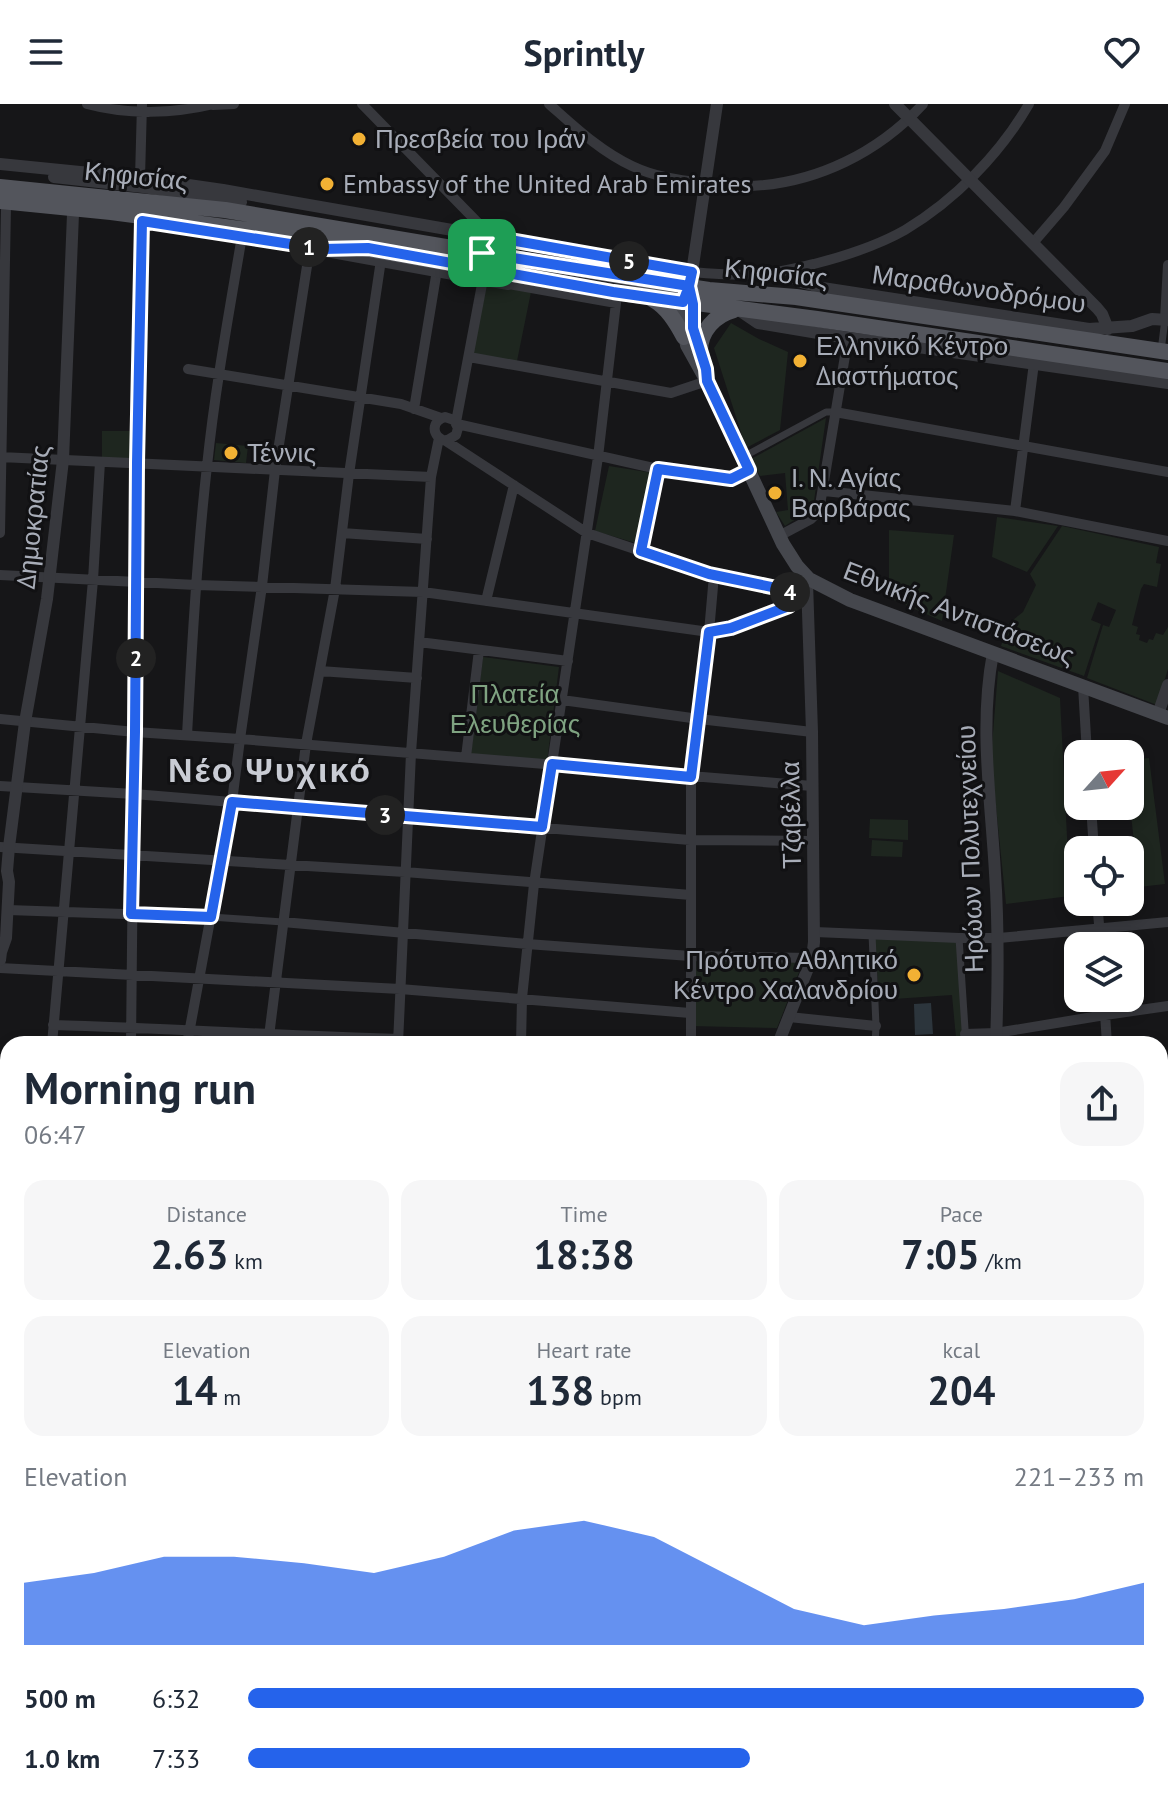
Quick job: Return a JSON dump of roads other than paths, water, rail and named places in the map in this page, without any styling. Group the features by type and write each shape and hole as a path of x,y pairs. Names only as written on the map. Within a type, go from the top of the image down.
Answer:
{"main road":[{"name":"Κηφισίας","path":"0,187 225,210 689,291 739,310 947,339 1044,360 1168,371"},
{"path":"241,202 303,224"},
{"name":"Κηφισίας","path":"2,204 196,222 301,237 647,297 709,290 796,297 1165,351"},
{"path":"316,248 368,248"},
{"path":"508,284 533,277"},
{"path":"796,297 816,287"},
{"name":"Εθνικής Αντιστάσεως","path":"689,291 682,319 684,337 691,354 707,381 779,536 797,566 809,579 850,600 1163,716"},
{"name":"Εθνικής Αντιστάσεως","path":"689,291 693,328 707,381"},
{"path":"647,297 665,308 684,337"},
{"path":"700,351 702,337 711,324 723,314 739,310"},
{"path":"1061,325 1074,338"},
{"path":"925,348 947,339"}],"street":[{"path":"87,104 104,109 184,110 234,104"},
{"path":"362,104 478,222 487,236 482,253"},
{"path":"549,104 604,150 652,175 675,180 754,186 807,177 833,168 875,146 910,119 923,104"},
{"path":"689,291 717,104"},
{"path":"895,104 1097,308 1108,329"},
{"path":"0,164 223,190 487,236 689,291 851,255 904,230 937,208 969,180 1009,134 1029,104"},
{"path":"1033,243 1105,151 1125,104"},
{"path":"140,178 142,108"},
{"path":"0,172 143,187 241,202"},
{"path":"0,533 2,204 242,236 616,303 598,457 534,884 521,1036"},
{"name":"Δημοκρατίας","path":"0,960 6,938 2,882 7,871 4,847 49,578 63,460 73,214"},
{"path":"131,1036 142,221"},
{"path":"187,735 206,467 242,236"},
{"path":"188,1036 232,802 275,470 316,248"},
{"path":"269,1036 306,744 335,589 381,260"},
{"path":"1165,351 1168,265"},
{"name":"Μαραθωνοδρόμου","path":"792,269 797,282 816,287 1089,329 1132,326 1152,319 1166,320"},
{"path":"414,409 437,270"},
{"path":"440,437 456,435 458,428 456,423 483,279"},
{"name":"Κηφισίας","path":"739,310 758,323 925,348 1044,360 1168,383"},
{"path":"779,536 816,515 821,506 848,338"},
{"path":"469,357 671,393 707,381"},
{"path":"1015,511 1025,446 1044,360"},
{"path":"188,369 401,404 441,418 450,418 456,423 598,457 731,479 746,464 826,412 1168,472"},
{"path":"0,575 423,592 709,632 731,628 791,603 792,596 778,587 714,575 587,533 440,437 414,409"},
{"path":"398,1036 411,753 431,477 440,437 435,423 441,418"},
{"path":"1,457 431,477"},
{"path":"52,1036 93,580 100,462"},
{"path":"641,551 658,469"},
{"path":"486,601 514,485"},
{"path":"824,491 1015,511 1168,541"},
{"path":"342,533 427,539"},
{"path":"691,1036 691,777 714,575"},
{"name":"Τζαβέλλα","path":"781,1036 812,958 815,932 809,579"},
{"path":"419,642 568,661"},
{"path":"466,757 479,650"},
{"name":"Ηρώων Πολυτεχνείου","path":"993,653 986,752 999,938 996,1036"},
{"path":"320,671 417,678"},
{"path":"1163,716 1168,685"},
{"path":"1083,686 1086,740"},
{"path":"562,700 812,732"},
{"path":"0,719 812,786"},
{"path":"0,786 134,794 690,840 812,841"},
{"path":"4,847 405,872 691,895"},
{"path":"3,912 211,917 690,956 812,958"},
{"path":"1098,916 1099,932"},
{"path":"815,932 999,938 1168,922"},
{"path":"872,934 875,1036"},
{"path":"959,938 966,1036"},
{"name":"Δημοκρατίας","path":"0,945 1,952"},
{"path":"0,968 400,989 690,1013"},
{"path":"1010,1036 1105,1015 1168,1006"},
{"path":"1105,1012 1106,1036"},
{"path":"789,1017 876,1026"},
{"path":"53,1025 189,1030 236,1036"}],"place":[{"name":"Πρεσβεία του Ιράν","path":"359,139"},
{"name":"Embassy of the United Arab Emirates","path":"327,184"},
{"name":"Ελληνικό Κέντρο Διαστήματος","path":"800,361"},
{"name":"Τέννις","path":"231,453"},
{"name":"Ι. Ν. Αγίας Βαρβάρας","path":"775,493"},
{"name":"Πρότυπο Αθλητικό Κέντρο Χαλανδρίου","path":"914,975"}],"district":[{"name":"Νέο Ψυχικό","path":"270,770"}],"park label":[{"name":"Πλατεία Ελευθερίας","path":"515,709"}]}
